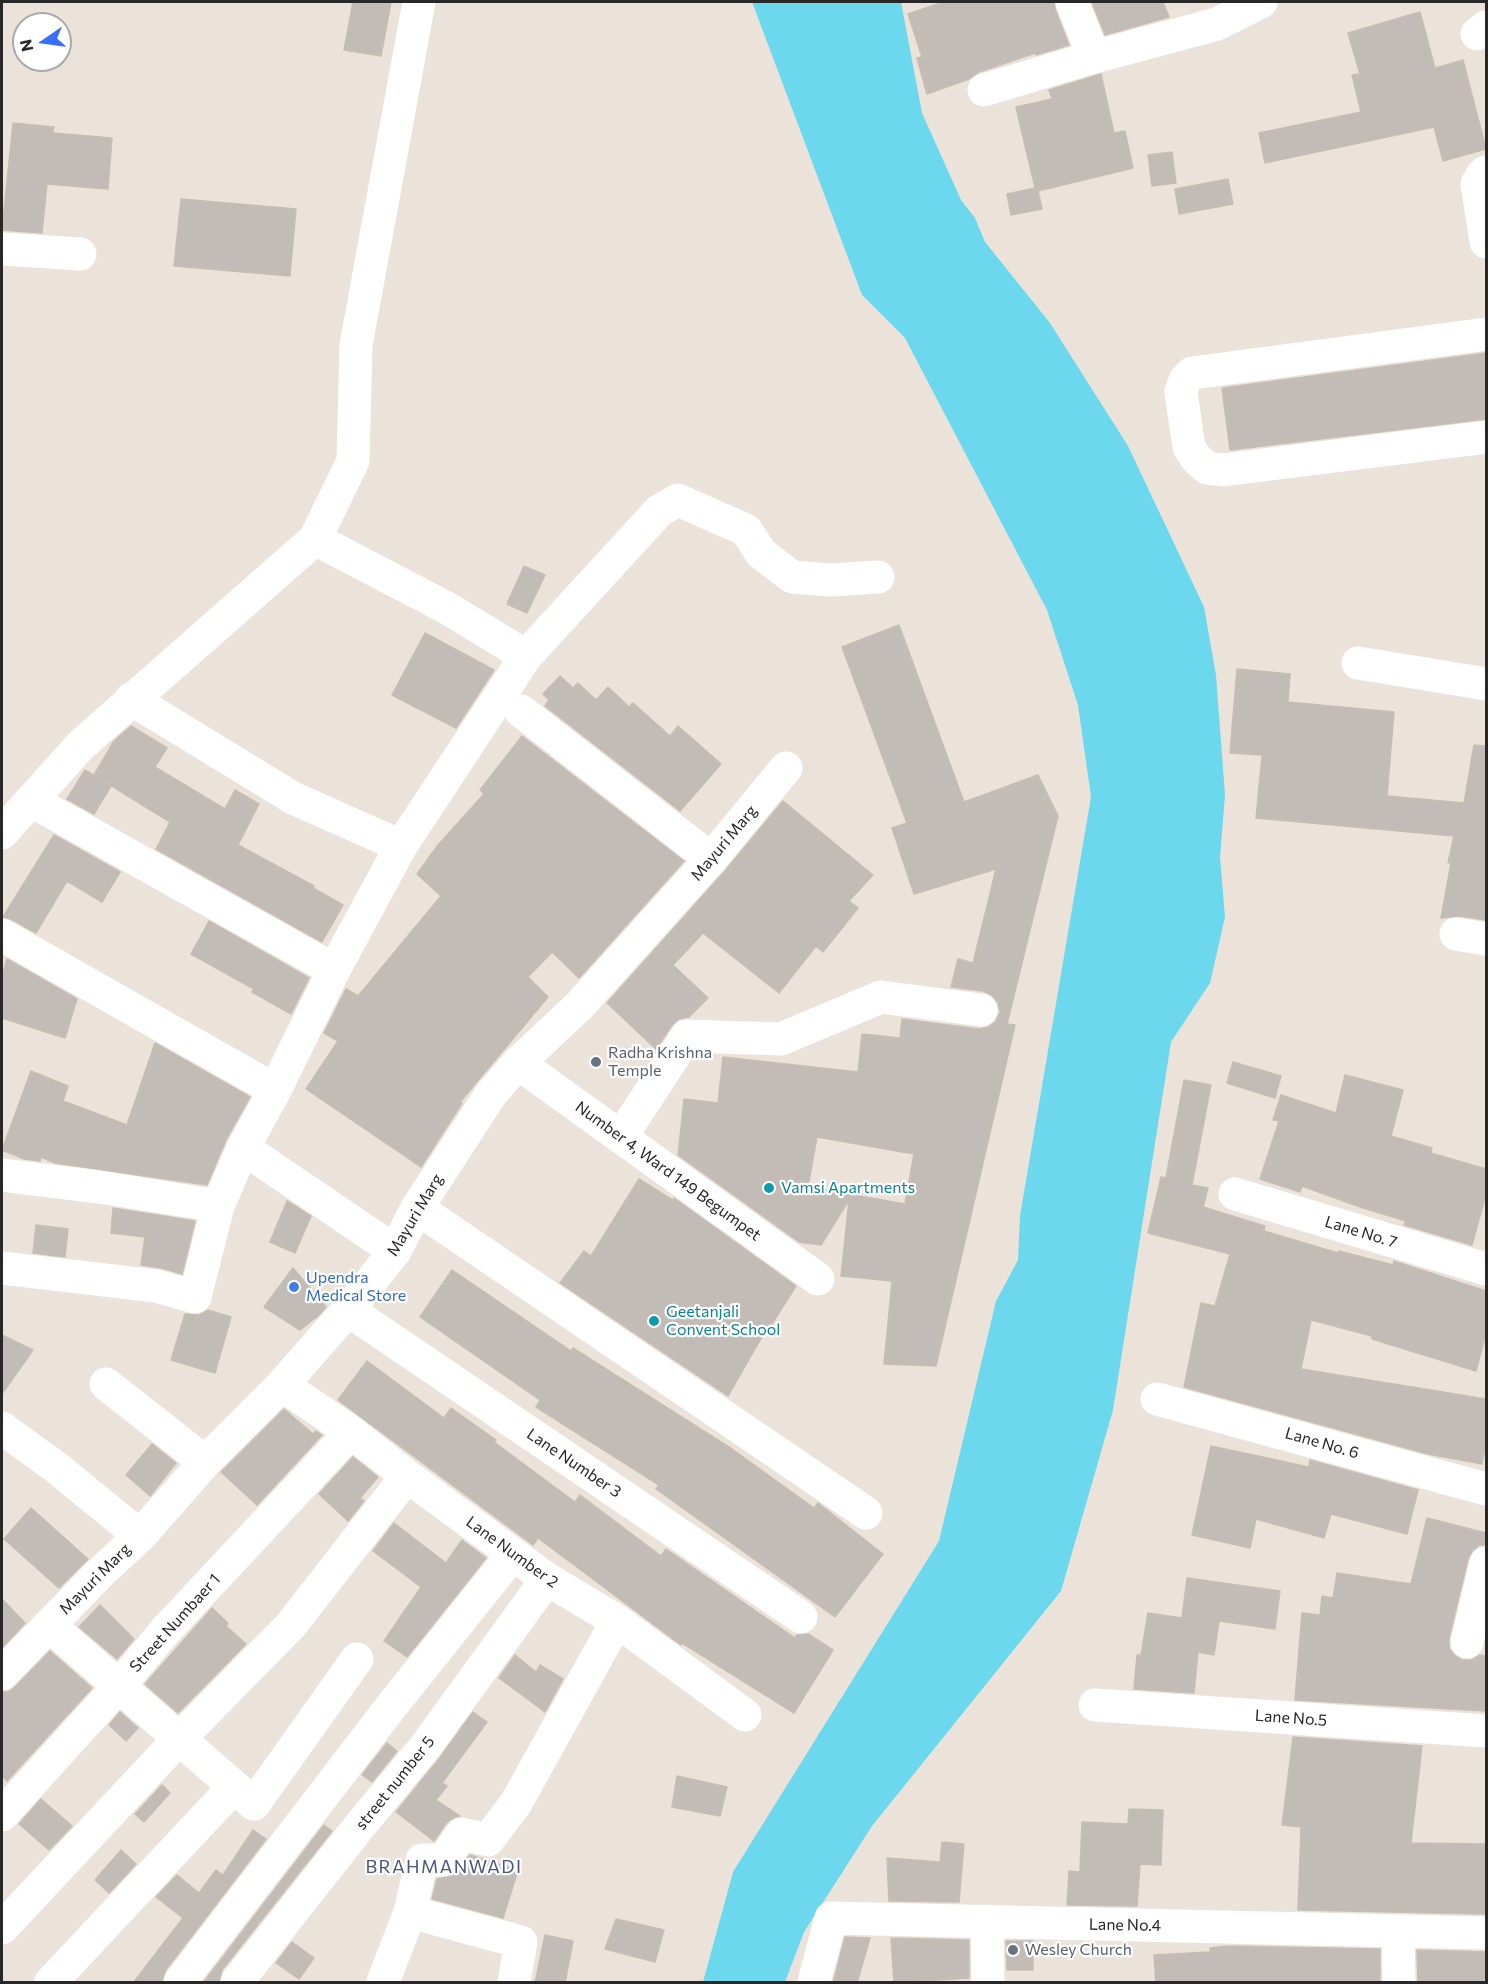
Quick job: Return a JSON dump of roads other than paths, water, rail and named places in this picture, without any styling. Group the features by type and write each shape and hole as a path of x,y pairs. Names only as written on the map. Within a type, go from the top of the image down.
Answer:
{"street":[{"path":"2,833 81,745 315,539 353,462 356,345 419,2"},
{"path":"1072,2 1094,57"},
{"path":"984,90 1217,24 1260,2"},
{"path":"1486,172 1477,184 1486,242"},
{"path":"2,249 80,254"},
{"path":"1486,334 1192,373 1185,380 1181,392 1189,447 1196,458 1207,468 1223,470 1486,437"},
{"path":"2,1268 156,1286 195,1297 219,1206 243,1149 334,970 401,846 526,656 659,511 678,500 746,530 761,553 792,577 831,580 878,576"},
{"path":"315,539 447,608 526,656"},
{"path":"1358,663 1486,684"},
{"path":"131,699 293,798 401,846"},
{"path":"521,711 711,859"},
{"name":"Mayuri Marg","path":"2,1674 100,1573 140,1536 205,1462 282,1385 348,1310 395,1251 417,1208 491,1094 518,1063 579,1006 711,859 786,768"},
{"path":"32,801 334,970"},
{"path":"2,935 275,1090"},
{"path":"621,1137 687,1036 781,1039 881,998 981,1010"},
{"name":"Number 4, Ward 149 Begumpet","path":"518,1063 818,1279"},
{"path":"243,1149 395,1251"},
{"path":"2,1175 99,1187 219,1206"},
{"name":"Lane No. 7","path":"1235,1194 1486,1269"},
{"path":"417,1208 866,1514"},
{"name":"Lane Number 3","path":"348,1310 801,1617"},
{"path":"106,1383 205,1462"},
{"name":"Lane Number 2","path":"282,1385 351,1432 547,1579 617,1621 745,1714"},
{"name":"Lane No. 6","path":"1157,1399 1486,1489"},
{"path":"2,1428 57,1468 140,1536"},
{"name":"Street Numbaer 1","path":"2,1815 165,1630 351,1432"},
{"path":"2,1928 179,1738 291,1625 407,1476"},
{"path":"180,1983 390,1708 513,1554"},
{"path":"1467,1642 1486,1563"},
{"name":"street number 5","path":"237,1983 425,1747 547,1579"},
{"path":"383,1983 411,1912 422,1860 443,1860 462,1834 488,1840 516,1803 617,1621"},
{"path":"49,1625 254,1804 357,1659"},
{"name":"Lane No.5","path":"1095,1705 1486,1731"},
{"path":"51,1983 233,1788"},
{"path":"411,1912 521,1942 514,1983"},
{"name":"Lane No.4","path":"814,1983 831,1918 1486,1933"},
{"path":"987,1921 988,1983"},
{"path":"1398,1932 1399,1983"}],"water":[{"path":"752,2 901,2 922,113 961,200 975,218 985,242 1050,323 1128,446 1204,607 1216,675 1225,795 1220,857 1225,917 1210,983 1171,1042 1113,1410 1061,1591 872,1826 804,1932 785,1982 703,1982 733,1872 939,1541 996,1301 1018,1260 1020,1216 1091,797 1078,705 1047,610 905,338 862,295"}],"place":[{"name":"Radha Krishna Temple","path":"596,1062"},
{"name":"Vamsi Apartments","path":"769,1188"},
{"name":"Upendra Medical Store","path":"294,1287"},
{"name":"Geetanjali Convent School","path":"654,1321"},
{"name":"Wesley Church","path":"1013,1950"}],"district":[{"name":"BRAHMANWADI","path":"444,1867"}]}
